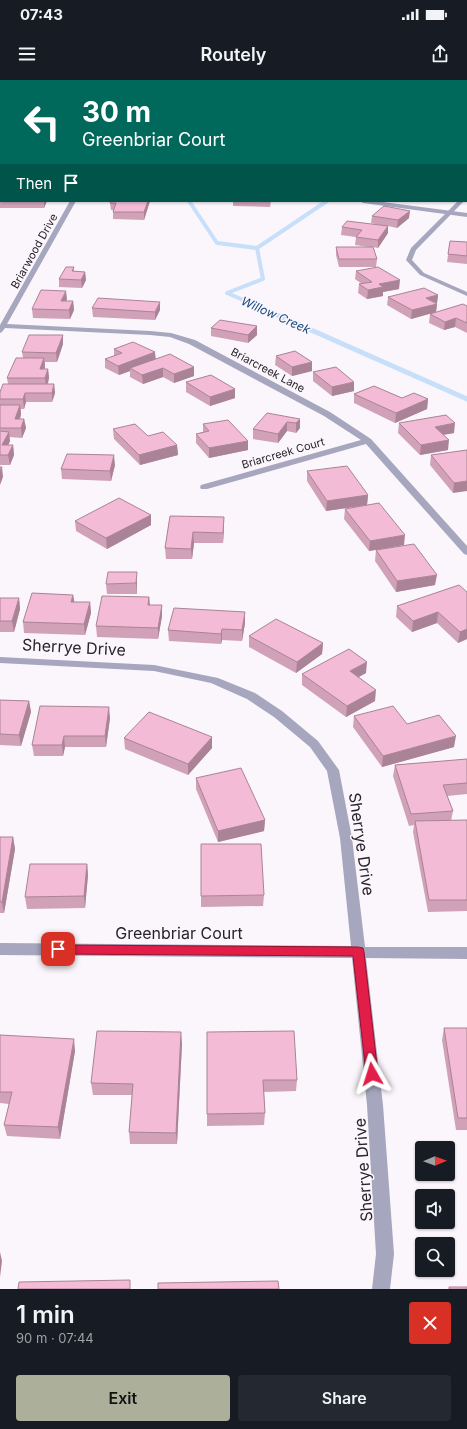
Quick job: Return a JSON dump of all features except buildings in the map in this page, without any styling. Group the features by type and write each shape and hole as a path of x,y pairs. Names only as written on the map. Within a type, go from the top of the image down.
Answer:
{"street":[{"name":"Briarwood Drive","path":"1,328 72,202"},
{"path":"371,202 467,215"},
{"path":"461,202 413,250 409,260 422,274 467,294"},
{"name":"Briarcreek Lane","path":"1,328 150,333 171,335 192,342 327,414 368,441 467,552"},
{"name":"Briarcreek Court","path":"204,487 368,441"},
{"name":"Sherrye Drive","path":"0,660 154,668 214,680 251,696 278,714 314,744 333,770 346,838 376,1105 385,1254 381,1289"},
{"name":"Greenbriar Court","path":"0,949 467,953"}],"waterway":[{"path":"190,202 217,243 257,248"},
{"name":"Willow Creek","path":"257,248 326,202"},
{"name":"Willow Creek","path":"257,248 263,279 227,293 269,311"},
{"name":"Willow Creek","path":"266,310 467,399"}],"route":[{"path":"58,949 358,952 372,1074"}]}
